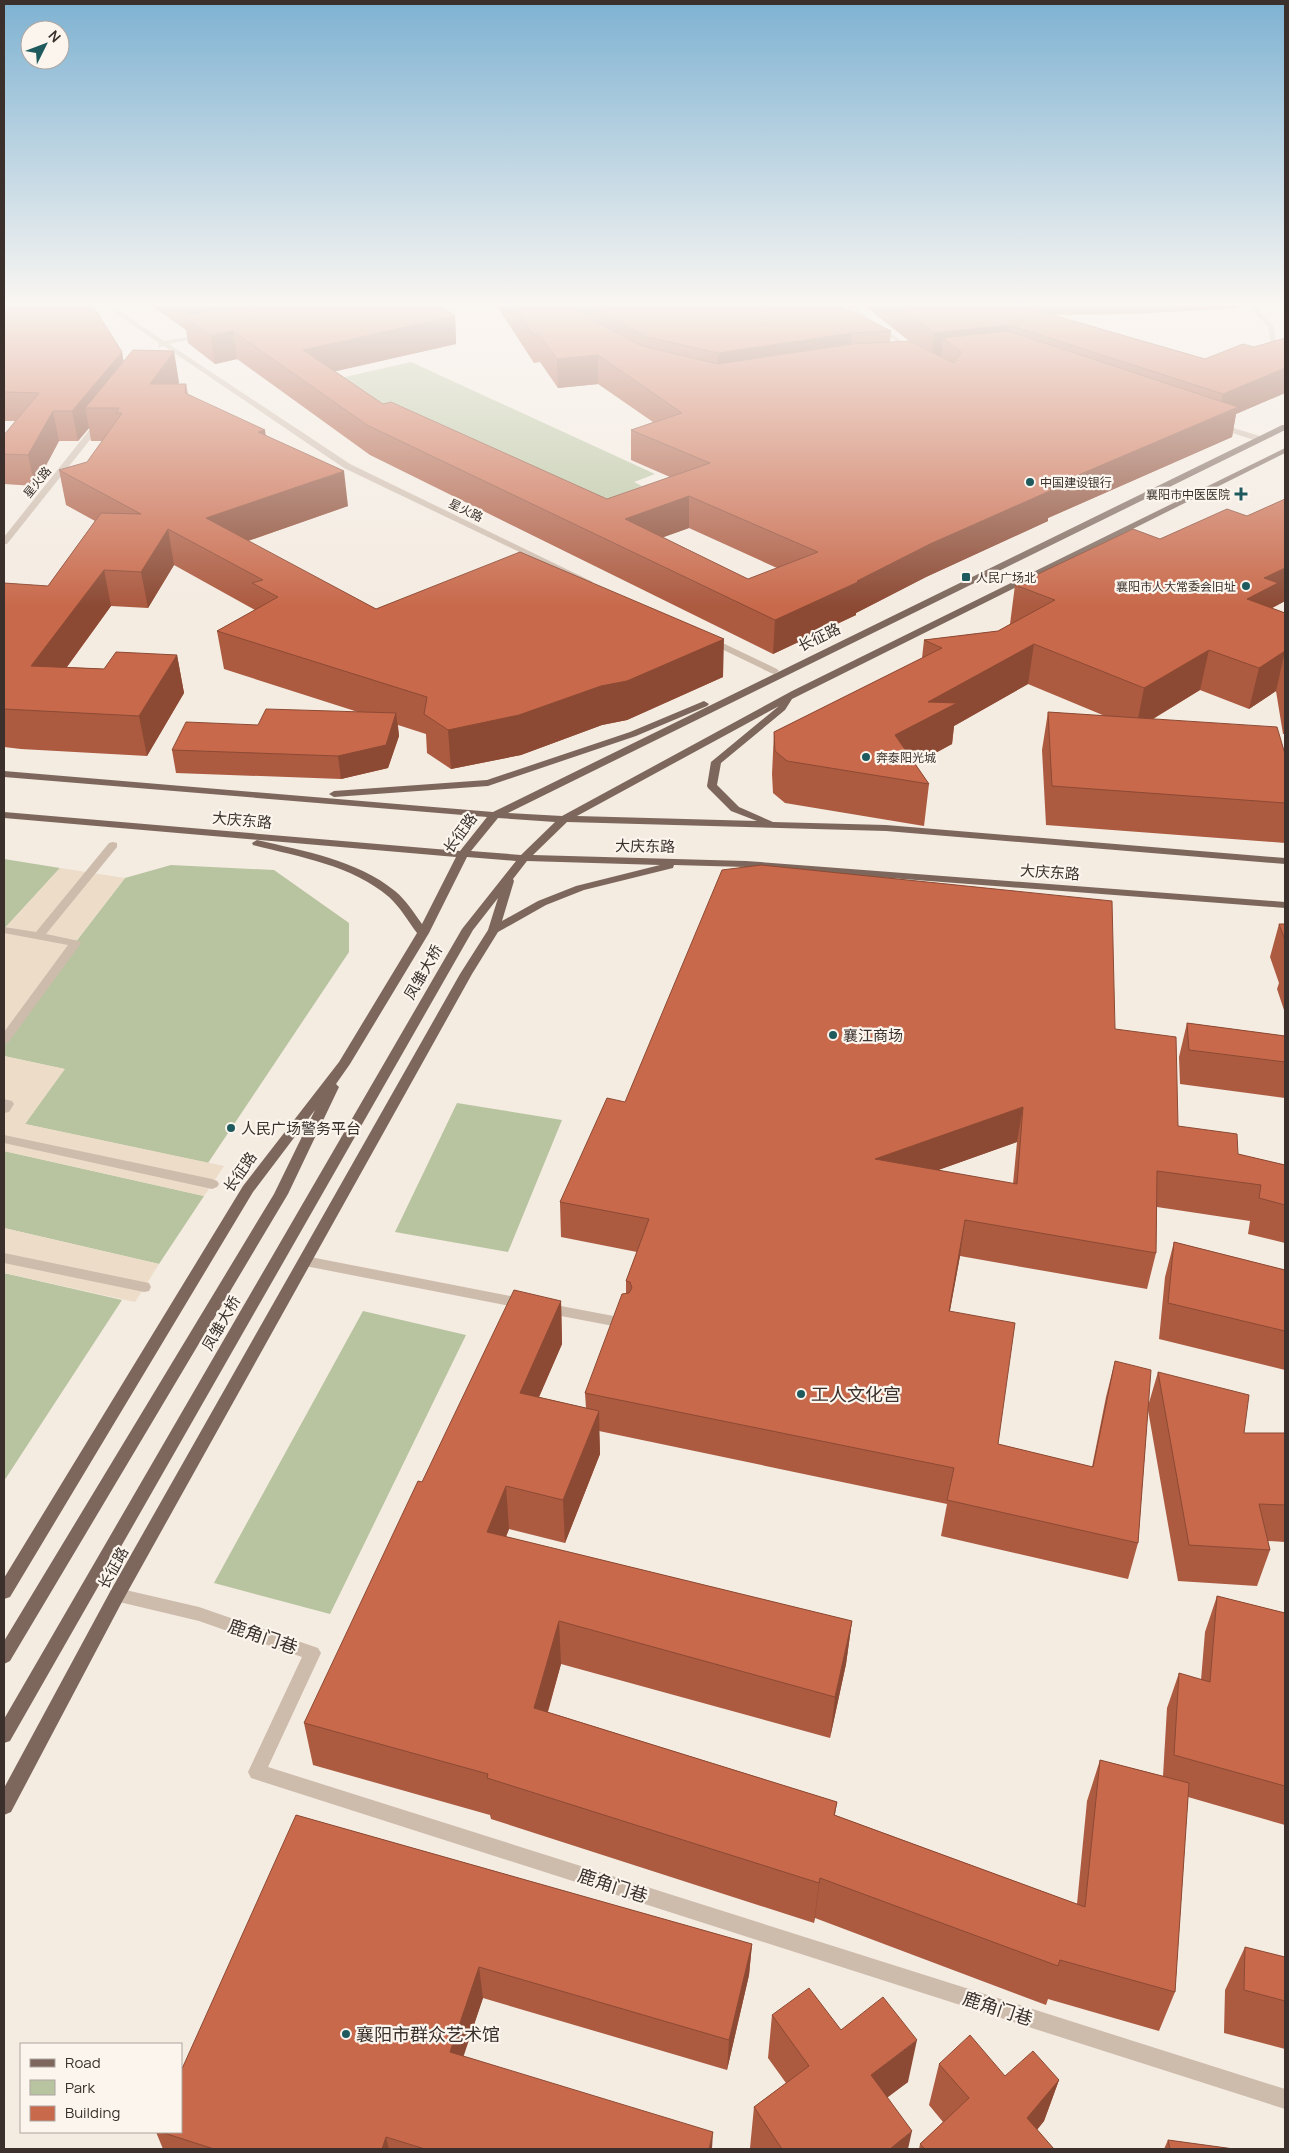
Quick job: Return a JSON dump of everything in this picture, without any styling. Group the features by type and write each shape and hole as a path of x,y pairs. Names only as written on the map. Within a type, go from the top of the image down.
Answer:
{"main road":[{"name":"长征路","path":"4,1592 248,1189 344,1064 423,933 463,854 495,815 1285,427"},
{"name":"长征路","path":"468,929 524,858 564,819 795,692 1285,450"},
{"path":"287,797 410,790 488,783 551,764 633,734 710,702 824,647 858,638"},
{"path":"775,825 735,809 712,786 716,762 782,708 795,692"},
{"name":"大庆东路","path":"4,774 495,815 564,819 886,828 1285,861"},
{"name":"大庆东路","path":"4,815 463,854 524,858 746,864 1285,905"},
{"path":"216,833 309,855 353,871 392,894 423,933"},
{"path":"494,930 542,903 580,888 684,862"},
{"name":"长征路","path":"4,1806 117,1596 461,983 494,930 511,875"},
{"name":"凤雏大桥","path":"4,1734 468,929"},
{"name":"凤雏大桥","path":"4,1656 281,1194 344,1064"}],"street":[{"name":"星火路","path":"258,406 347,466 596,586"},
{"name":"星火路","path":"4,542 108,412"},
{"path":"1212,423 1260,439"},
{"path":"700,636 774,671"},
{"path":"39,936 113,846"},
{"path":"4,930 75,943 4,1040"},
{"path":"4,1103 8,1104 4,1109"},
{"path":"4,1139 212,1184"},
{"path":"4,1258 144,1287"},
{"path":"305,1261 624,1323"},
{"name":"鹿角门巷","path":"117,1596 199,1614 312,1654 257,1772 1285,2099"}],"green space":[{"path":"374,406 508,406 655,474 634,482 642,486 590,506 391,419"},
{"path":"4,859 60,868 4,929"},
{"path":"171,865 274,870 349,923 349,952 208,1163 25,1124 64,1069 4,1056 4,1035 125,878"},
{"path":"457,1103 562,1120 508,1252 395,1232"},
{"path":"4,1151 204,1196 159,1264 4,1228"},
{"path":"4,1273 122,1300 4,1481"},
{"path":"363,1311 466,1335 330,1614 214,1583"}],"shaded area":[{"path":"60,868 125,878 4,1035 4,929"},
{"path":"4,1056 65,1069 25,1124 224,1166 204,1196 4,1151"},
{"path":"4,1228 159,1264 135,1302 4,1273"}],"building":[{"path":"28,406 76,406 72,411 53,411 28,455 4,454 4,435"},
{"path":"86,406 214,406 265,430 258,432 344,471 206,518 376,609 520,552 724,639 627,681 601,686 519,715 448,730 424,714 427,697 217,631 278,597 252,583 263,580 168,529 141,572 104,570 31,666 104,669 116,652 177,655 139,716 4,709 4,583 48,586 101,513 141,514 59,470 87,462 122,413 116,413 119,408 85,408"},
{"path":"341,406 401,406 607,499 710,463 631,430 682,413 673,406 1238,407 1048,488 1052,490 930,544 858,582 775,620 367,425","holes":["689,496 818,552 748,579 625,519"]},
{"path":"1285,499 1285,568 1264,578 1278,583 1247,599 1285,613 1285,651 1259,668 1209,650 1144,688 1034,644 928,702 957,703 895,735 929,784 787,761 775,751 774,732 942,648 924,640 998,631 1055,600 1015,585 1133,529 1160,539 1227,509 1247,516"},
{"path":"266,709 396,713 386,745 338,756 172,750 186,722 258,725"},
{"path":"1048,712 1277,727 1285,754 1285,803 1052,786"},
{"path":"761,865 1112,901 1115,1029 1176,1037 1178,1126 1237,1134 1238,1154 1285,1165 1285,1205 1259,1198 1261,1185 1157,1171 1156,1253 965,1220 949,1311 1015,1323 998,1444 1093,1467 1115,1361 1151,1370 1138,1543 947,1500 954,1468 585,1393 622,1294 629,1293 632,1288 630,1282 626,1281 649,1219 560,1202 607,1098 625,1102 722,870","holes":["1023,1107 1017,1184 875,1159"]},
{"path":"1279,924 1285,924 1285,940"},
{"path":"1187,1023 1285,1036 1285,1062 1189,1050"},
{"path":"1174,1242 1285,1270 1285,1331 1168,1303"},
{"path":"514,1290 561,1301 520,1393 599,1411 563,1500 506,1486 487,1532 852,1621 835,1697 559,1621 534,1708 837,1802 834,1815 1085,1907 1100,1760 1189,1783 1175,1992 1060,1960 1058,1966 820,1878 819,1883 487,1778 488,1774 304,1723 418,1481 422,1482"},
{"path":"1158,1372 1249,1395 1244,1433 1285,1433 1285,1505 1259,1504 1270,1550 1189,1545"},
{"path":"1217,1596 1285,1613 1285,1786 1174,1755 1179,1673 1210,1682"},
{"name":"襄阳市群众艺术馆","path":"296,1815 752,1944 729,2040 479,1967 450,2052 713,2132 709,2149 425,2149 386,2137 382,2149 214,2149 164,2133 182,2133 182,2069"},
{"path":"1245,1947 1285,1957 1285,2001 1244,1990"},
{"path":"809,1988 841,2030 883,1997 917,2040 871,2075 912,2131 890,2149 782,2149 754,2107 809,2066 772,2015"},
{"path":"970,2035 1005,2076 1033,2051 1059,2080 1027,2118 1054,2149 925,2149 920,2144 969,2098 939,2064"},
{"path":"1168,2140 1234,2149 1170,2149"}],"place":[{"name":"中国建设银行","path":"1030,482"},
{"name":"襄阳市中医医院","path":"1241,494"},
{"name":"人民广场北","path":"966,577"},
{"name":"襄阳市人大常委会旧址","path":"1246,586"},
{"name":"奔泰阳光城","path":"866,757"},
{"name":"襄江商场","path":"833,1035"},
{"name":"人民广场警务平台","path":"231,1128"},
{"name":"工人文化宫","path":"801,1394"},
{"name":"襄阳市群众艺术馆","path":"346,2034"}]}
